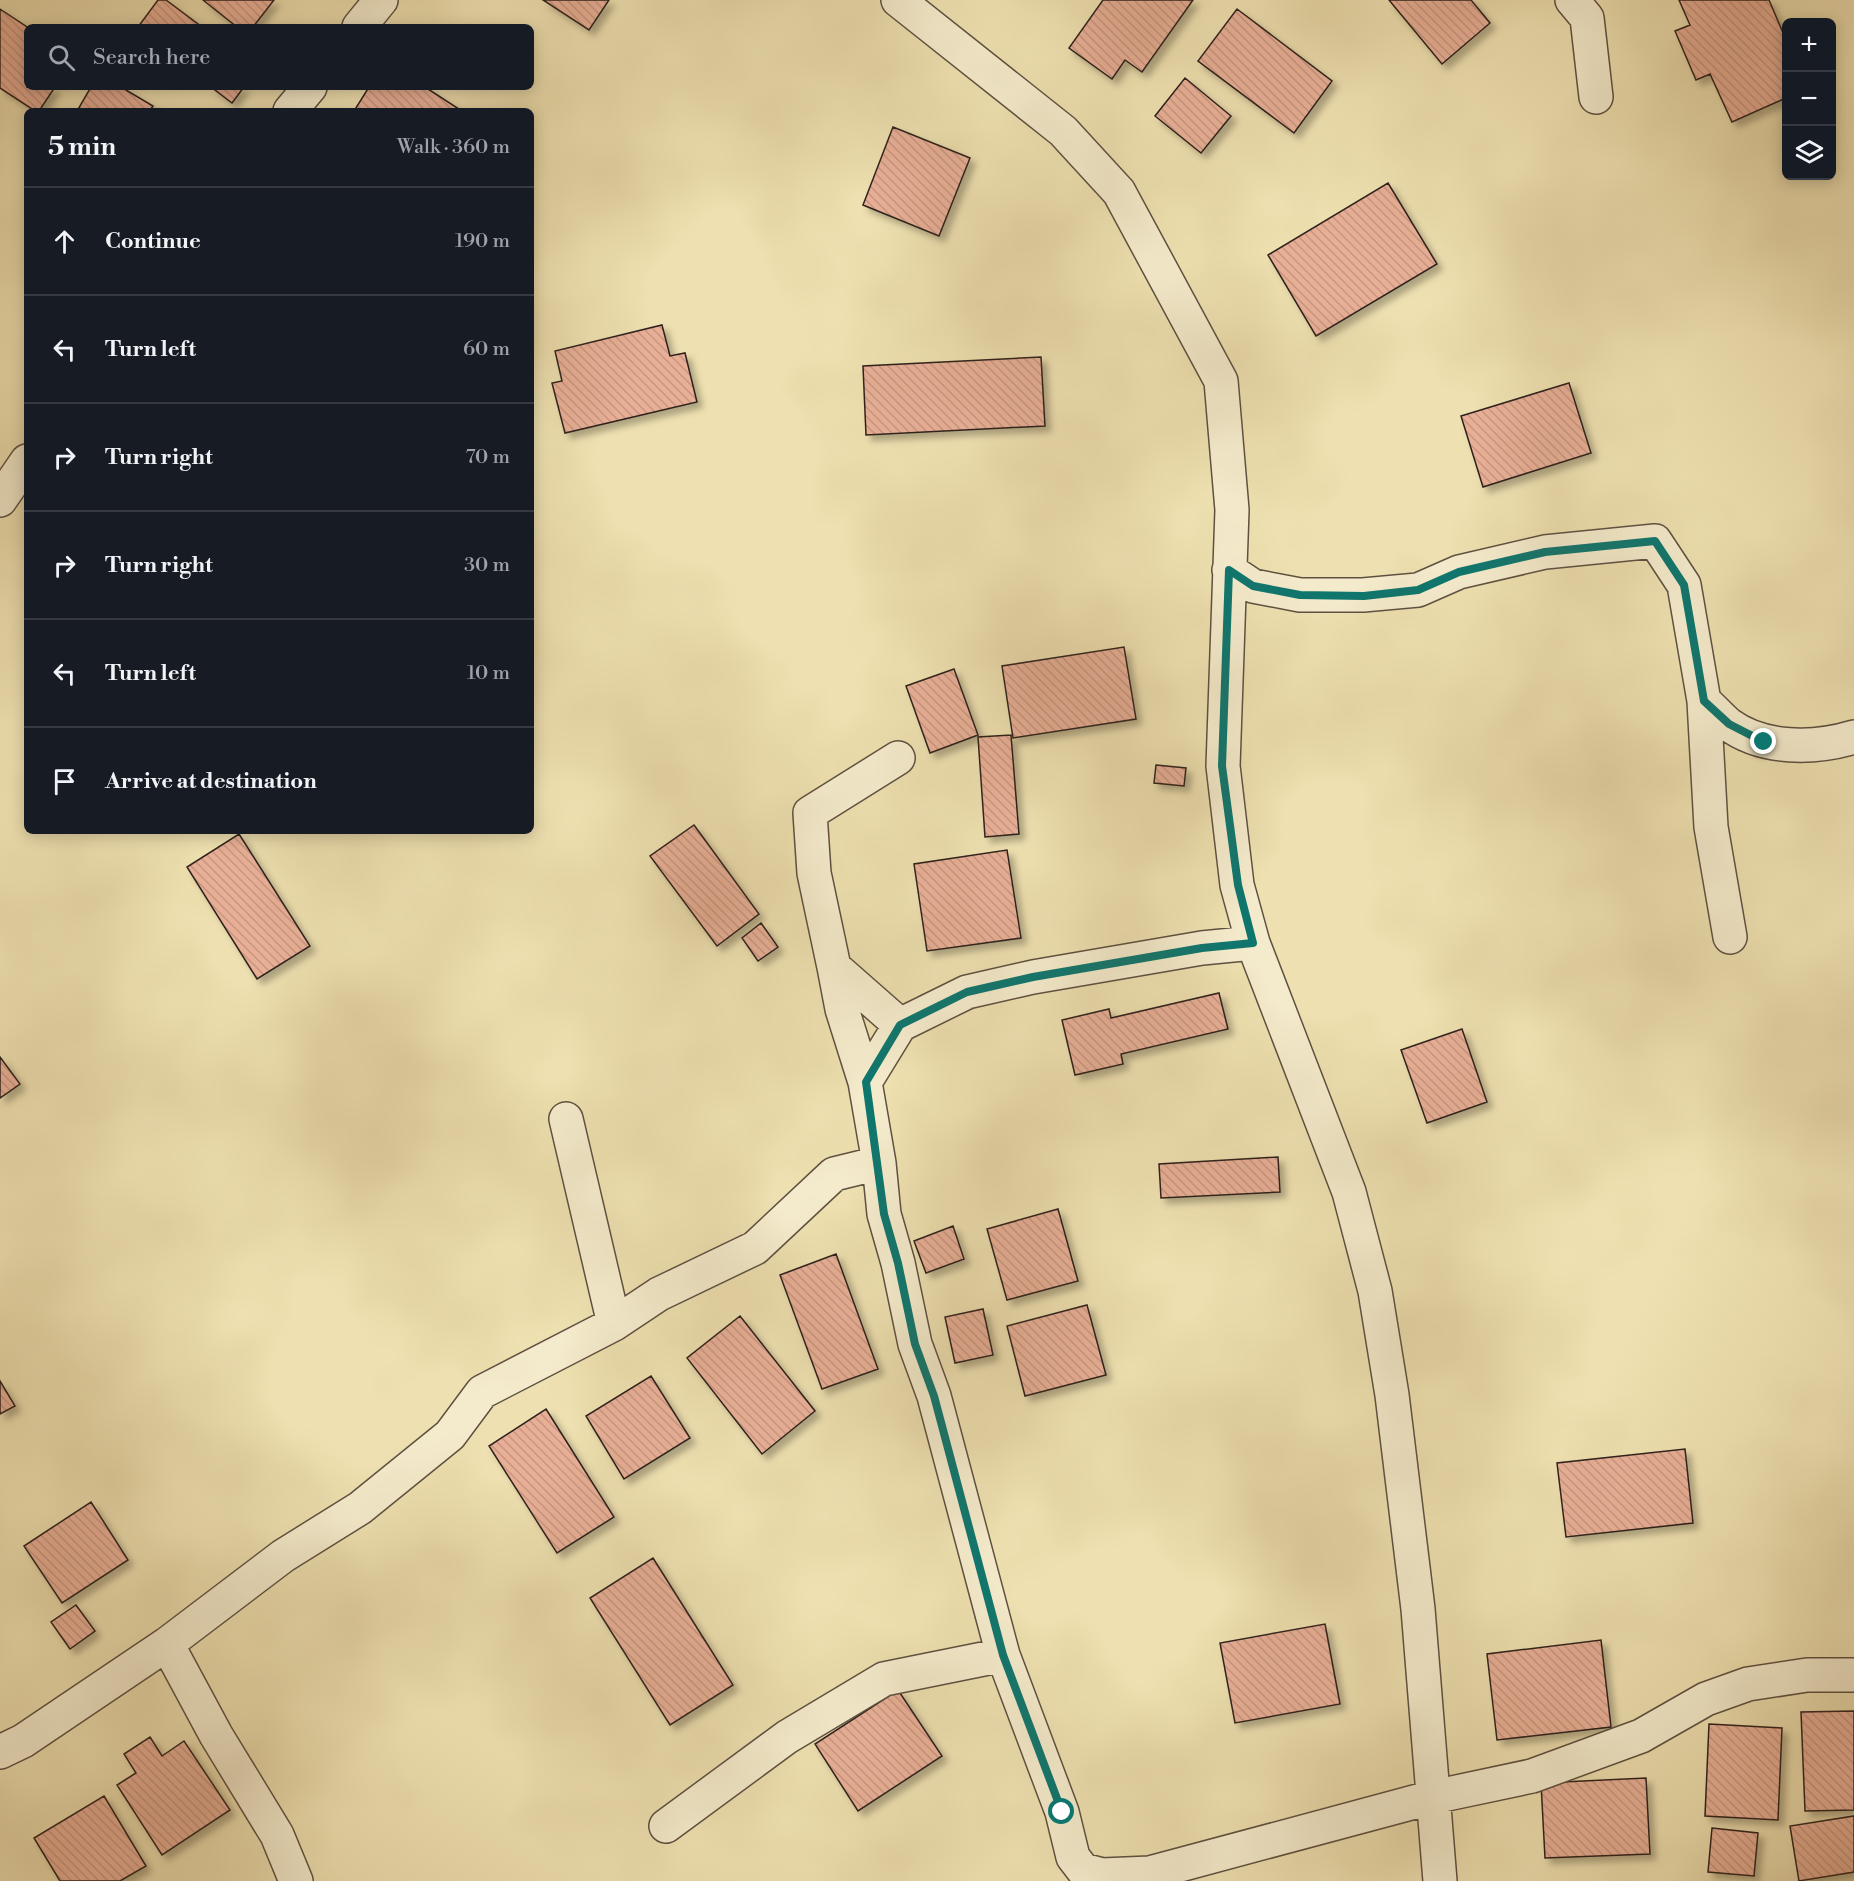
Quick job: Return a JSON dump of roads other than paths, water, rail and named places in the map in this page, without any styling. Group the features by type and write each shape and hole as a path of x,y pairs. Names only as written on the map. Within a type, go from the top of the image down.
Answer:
{"street":[{"path":"361,24 381,0"},
{"path":"898,0 1063,131 1119,192 1221,381 1232,510 1222,766 1238,885 1253,943 1349,1192 1375,1291 1392,1395 1418,1609 1440,1881"},
{"path":"1572,0 1587,18 1596,97"},
{"path":"292,108 308,90"},
{"path":"0,500 24,465"},
{"path":"1229,570 1253,586 1291,593 1364,596 1418,590 1459,572 1545,552 1655,541 1684,585 1704,701 1711,827 1730,937"},
{"path":"1704,701 1729,724 1764,742 1827,746 1854,737"},
{"path":"898,758 810,813 814,873 842,1009 866,1082 879,1163 884,1214 898,1263 915,1344 934,1396 1003,1655 1062,1812 1073,1857 1083,1870 1102,1875 1150,1873 1433,1797 1532,1776 1641,1736 1706,1699 1748,1684 1807,1675 1854,1675"},
{"path":"866,1082 900,1025 967,992 1033,977 1202,948 1253,943"},
{"path":"834,967 900,1025"},
{"path":"566,1119 614,1324"},
{"path":"0,1752 22,1741 167,1644 284,1556 369,1500 450,1435 482,1392 614,1324 659,1294 755,1248 834,1174 879,1163"},
{"path":"167,1644 216,1735 277,1835 296,1881"},
{"path":"666,1826 787,1737 884,1679 1003,1655"}]}
